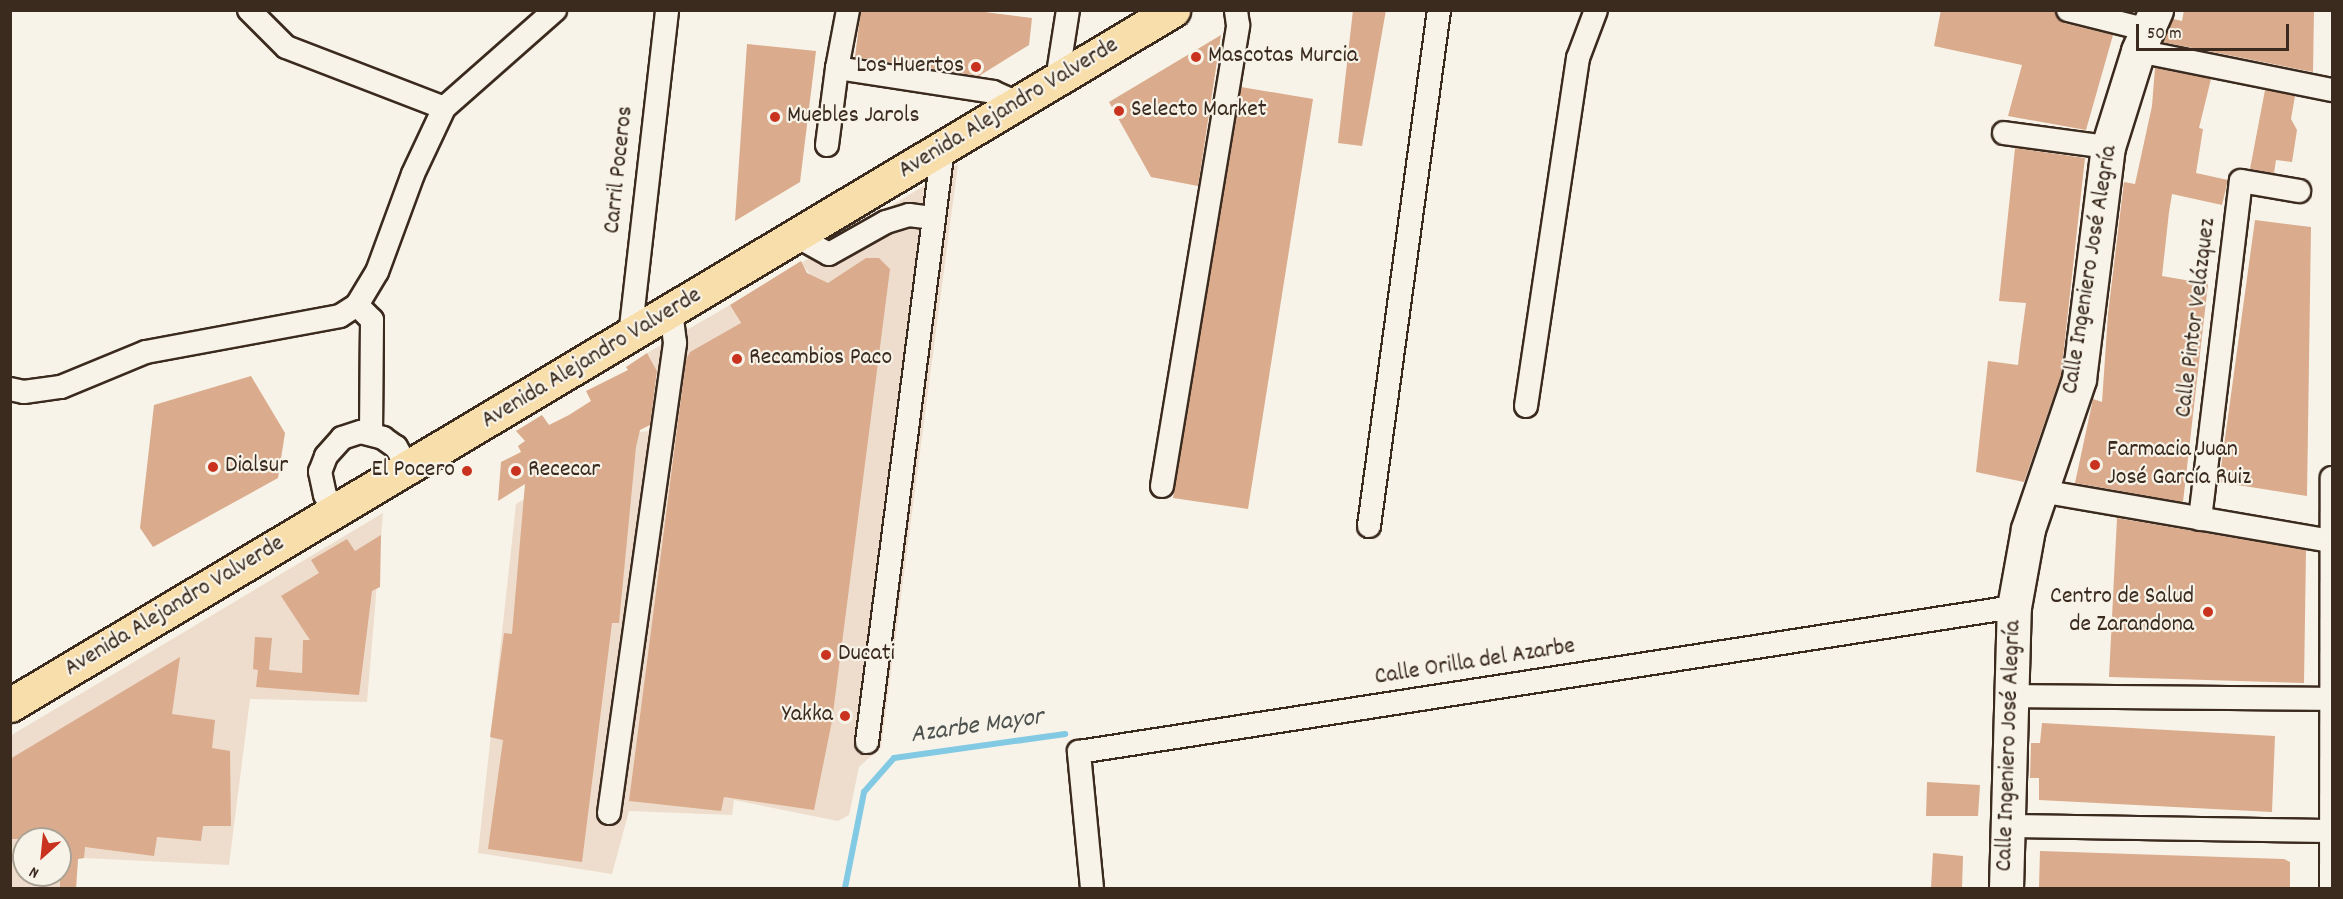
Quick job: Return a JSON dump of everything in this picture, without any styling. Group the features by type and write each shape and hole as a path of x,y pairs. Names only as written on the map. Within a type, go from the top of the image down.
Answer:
{"main road":[{"name":"Avenida Alejandro Valverde","path":"10,705 798,237 1173,10"}],"street":[{"path":"249,10 286,47 444,108"},
{"path":"10,389 24,392 61,387 146,352 340,316 357,305 377,272 413,174 444,108 555,10"},
{"name":"Carril Poceros","path":"630,336 649,148 667,10"},
{"path":"828,46 834,10"},
{"path":"827,145 837,68 848,10"},
{"path":"1057,80 1068,10"},
{"path":"1162,486 1238,26 1236,10"},
{"path":"1369,526 1439,10"},
{"path":"1526,406 1578,58 1596,10"},
{"path":"2068,10 2147,30 2332,90"},
{"name":"Calle Ingeniero José Alegría","path":"2006,888 2014,607 2028,529 2079,379 2108,147 2147,30"},
{"path":"837,68 993,92 1018,103"},
{"path":"2004,133 2108,147"},
{"path":"867,742 943,148"},
{"name":"Calle Pintor Velázquez","path":"2200,519 2241,181 2299,192"},
{"path":"798,237 829,254 886,222 909,215 934,218"},
{"path":"357,305 372,320 371,433"},
{"path":"609,813 675,343 671,312"},
{"path":"335,512 321,482 323,462 342,438 351,433 371,433 396,447 408,468"},
{"path":"2331,888 2332,478"},
{"path":"2041,491 2331,541"},
{"name":"Calle Orilla del Azarbe","path":"1092,888 1079,752 2014,607"},
{"path":"2012,696 2332,699"},
{"path":"2008,826 2331,831"}],"shaded area":[{"path":"958,164 881,747 859,767 849,815 838,821 734,800 732,815 629,811 612,874 478,853 516,504 636,432 653,431 663,381 647,353 730,305 757,352 811,286 810,274 801,263"},
{"path":"383,513 367,702 250,699 229,865 84,858 78,859 76,888 11,888 10,736"}],"building":[{"path":"861,10 969,10 1032,18 1029,45 979,76 855,57"},
{"path":"1353,10 1386,10 1362,146 1338,143"},
{"path":"1941,10 2055,10 2064,23 2113,35 2086,130 2008,116 2022,65 1934,46"},
{"path":"2184,10 2314,10 2313,72 2162,42 2173,19 2182,21"},
{"path":"1221,35 1198,186 1151,177 1109,102"},
{"name":"Muebles Jarols","path":"747,44 816,51 800,182 735,221"},
{"path":"2155,68 2211,79 2199,128 2203,129 2196,173 2228,180 2222,205 2172,194 2169,212 2162,276 2208,284 2183,502 2075,483 2093,399 2102,402 2108,314 2124,182 2135,184 2152,106"},
{"path":"1241,87 1313,99 1248,509 1173,498"},
{"path":"2265,90 2295,96 2291,119 2297,130 2292,162 2276,160 2274,173 2250,169"},
{"path":"2015,148 2085,158 2061,375 2024,482 1976,472 1988,361 2018,365 2026,303 1999,301"},
{"path":"2255,220 2311,227 2307,496 2219,482"},
{"path":"866,258 879,258 890,269 832,721 814,810 724,797 721,811 629,801 686,360 690,352 741,323 730,305 801,261 807,273 828,283"},
{"path":"647,353 657,371 650,425 640,430 636,447 619,623 612,623 582,862 488,849 503,740 490,737 504,633 512,634 525,484 498,501 501,462 521,452 518,446 525,441 516,431 542,415 549,425 569,415 591,401 586,391 628,370 626,367"},
{"name":"Dialsur","path":"251,376 285,433 278,478 153,547 140,528 154,405"},
{"name":"Centro de Salud de Zarandona","path":"2117,518 2306,550 2304,683 2109,677"},
{"path":"381,535 380,587 372,591 359,695 256,687 258,670 253,669 255,637 272,638 269,670 302,673 303,640 310,640 281,596 319,573 311,560 347,539 355,551"},
{"path":"180,657 172,714 215,720 212,748 230,751 231,826 203,826 201,841 157,837 154,856 85,847 84,858 78,859 76,888 60,888 72,887 72,827 12,827 12,839 10,839 10,759"},
{"path":"2042,723 2275,736 2272,812 2039,800 2039,778 2030,778 2031,743 2040,743"},
{"path":"1927,782 1980,785 1978,816 1926,816"},
{"path":"2040,851 2284,859 2290,862 2290,888 2039,888"},
{"path":"1933,853 1963,856 1962,888 1931,888"}],"waterway":[{"name":"Azarbe Mayor","path":"845,888 864,792 894,758 1065,734"}],"place":[{"name":"Mascotas Murcia","path":"1196,57"},
{"name":"Los Huertos","path":"976,67"},
{"name":"Selecto Market","path":"1119,111"},
{"name":"Muebles Jarols","path":"775,117"},
{"name":"Recambios Paco","path":"737,359"},
{"name":"Farmacia Juan José García Ruiz","path":"2095,465"},
{"name":"Dialsur","path":"213,467"},
{"name":"El Pocero","path":"467,471"},
{"name":"Rececar","path":"516,471"},
{"name":"Centro de Salud de Zarandona","path":"2208,612"},
{"name":"Ducati","path":"826,655"},
{"name":"Yakka","path":"845,716"}]}
